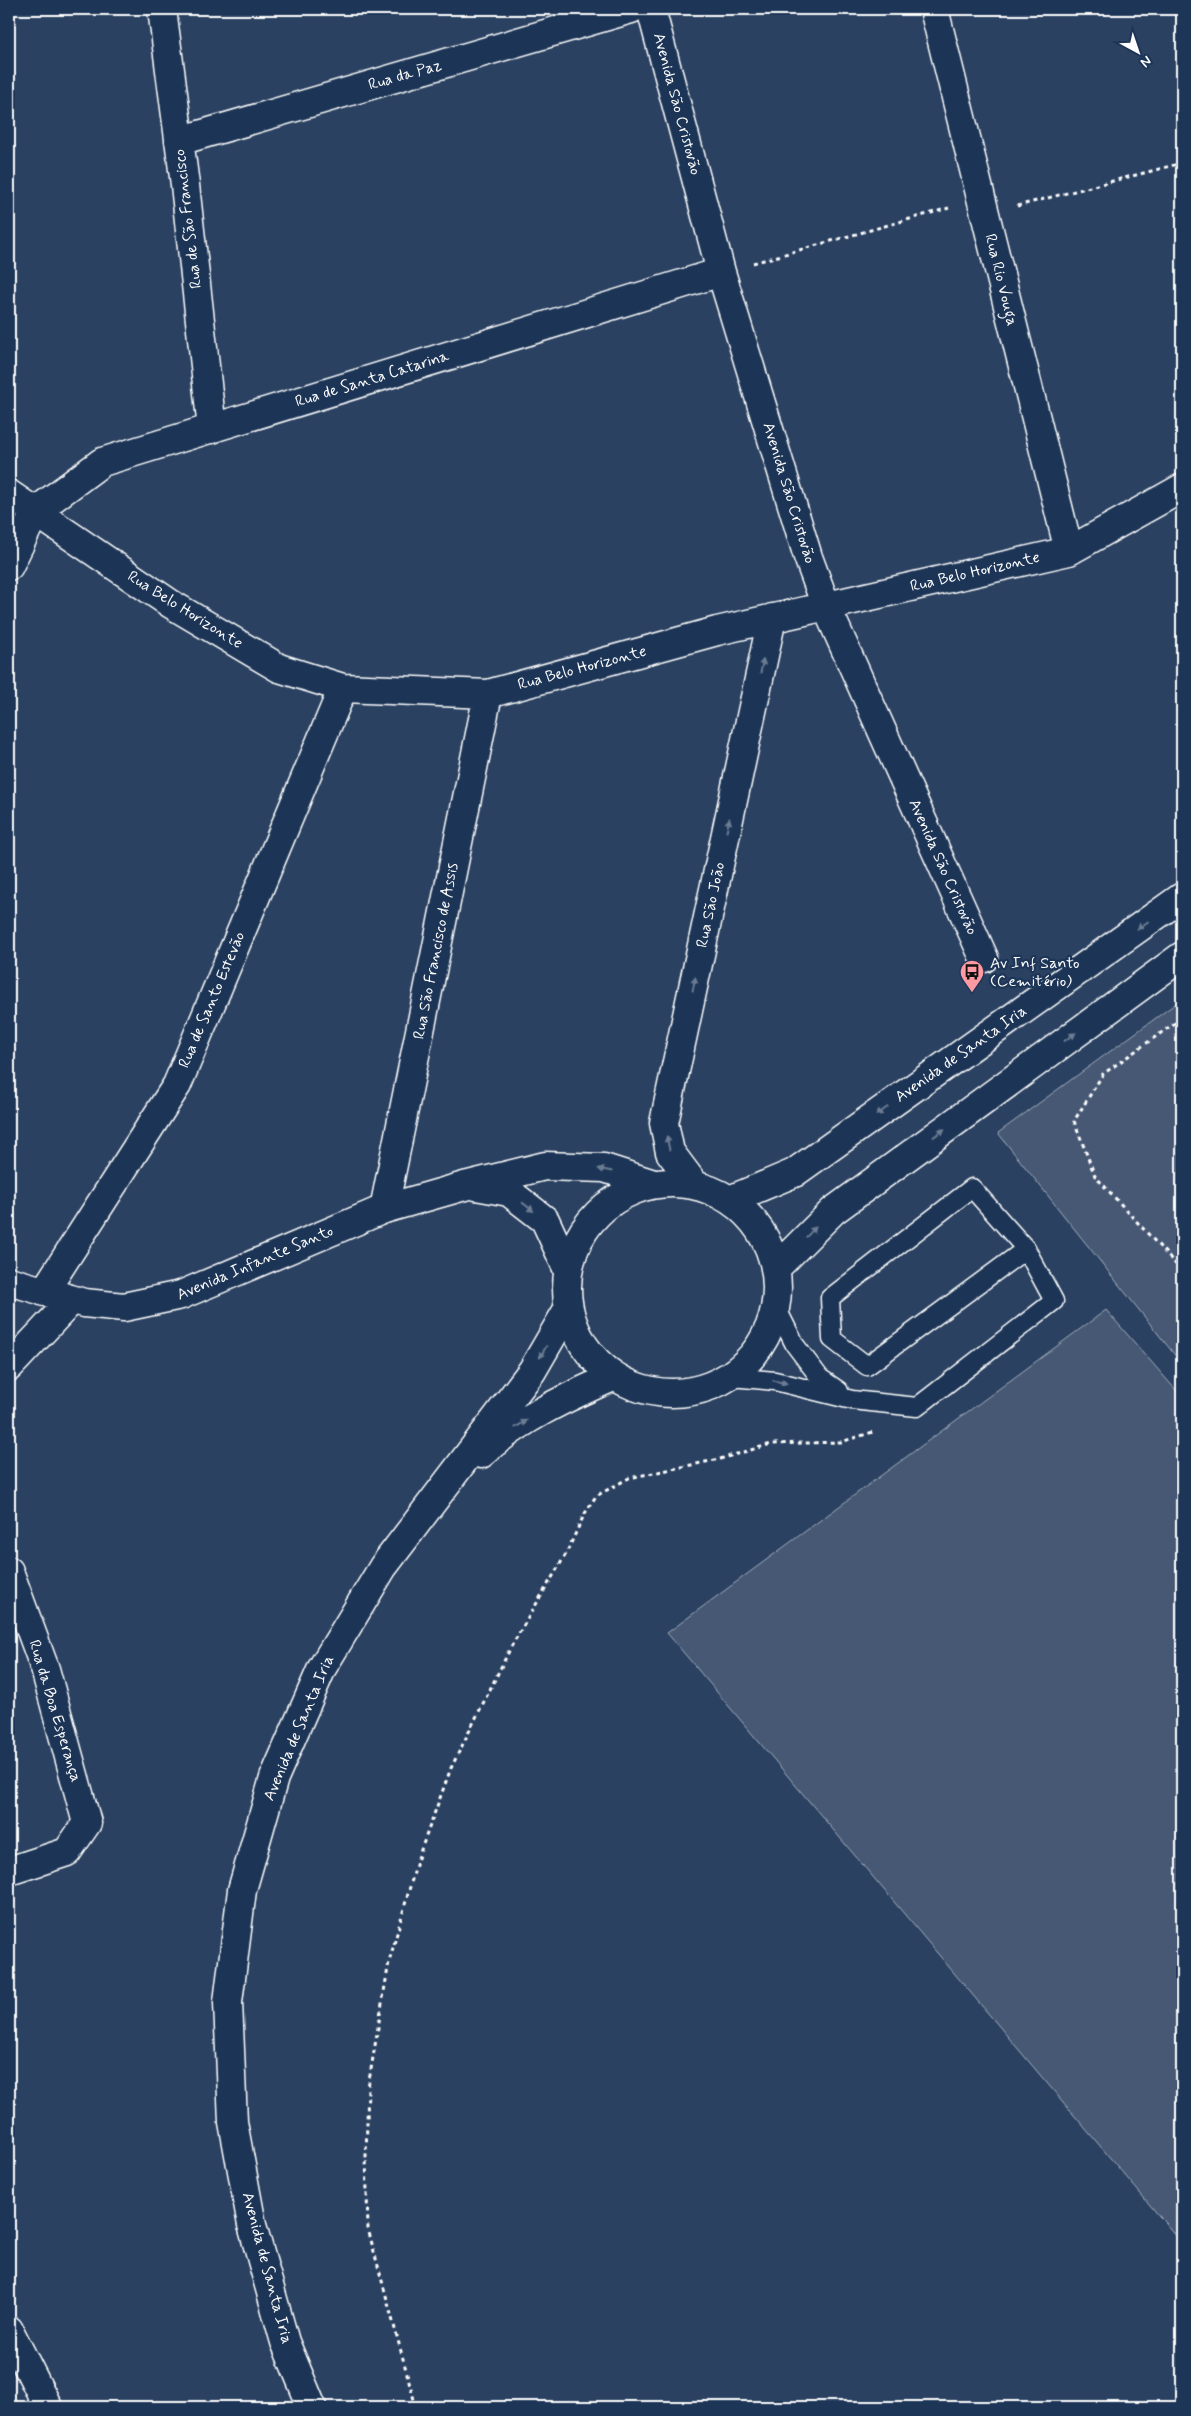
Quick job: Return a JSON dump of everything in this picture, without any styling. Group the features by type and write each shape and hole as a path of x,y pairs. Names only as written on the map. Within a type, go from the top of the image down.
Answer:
{"street":[{"name":"Rua de São Francisco","path":"162,9 212,429"},
{"name":"Rua da Paz","path":"179,141 631,9"},
{"name":"Avenida São Cristovão","path":"651,9 721,272 808,557 826,606 984,958"},
{"name":"Rua Rio Vouga","path":"934,9 1069,551"},
{"name":"Rua de Santa Catarina","path":"36,511 102,462 721,272"},
{"name":"Rua Belo Horizonte","path":"9,494 171,604 278,668 343,688 488,694 717,631 1069,551 1182,488"},
{"path":"9,566 36,511"},
{"name":"Rua São João","path":"694,1184 670,1152 664,1123 772,618"},
{"name":"Rua de Santo Estevão","path":"44,1292 177,1085 343,688"},
{"name":"Rua São Francisco de Assis","path":"384,1209 488,694"},
{"name":"Avenida de Santa Iria","path":"732,1199 794,1173 1182,897"},
{"path":"777,1267 832,1211 1182,956"},
{"name":"Avenida Infante Santo","path":"9,1281 72,1300 124,1307 181,1295 384,1209 468,1185 546,1166 604,1168 651,1183"},
{"path":"651,1183 694,1184 732,1199 761,1229 777,1267 777,1309 761,1347 731,1377 693,1393 652,1393 613,1377 583,1348 568,1309 568,1268 583,1229 613,1200 651,1183"},
{"name":"Avenida Infante Santo","path":"468,1185 509,1192 545,1220 568,1268"},
{"path":"9,1367 72,1300"},
{"name":"Avenida de Santa Iria","path":"312,2407 286,2342 252,2225 234,2122 228,2002 242,1890 274,1778 322,1668 383,1567 532,1371 568,1309"},
{"name":"Avenida de Santa Iria","path":"443,1488 500,1437 553,1404 613,1377"},
{"name":"Rua da Boa Esperança","path":"9,1571 45,1669 87,1823 67,1852 9,1871"},
{"path":"9,2330 48,2407"}],"lane":[{"path":"731,1377 775,1381 852,1400 917,1407 1054,1301 1026,1248 972,1188 830,1298 832,1338 867,1366 1026,1248"},
{"path":"777,1309 795,1345 820,1378 852,1400"}],"path":[{"path":"721,272 983,207 1182,163"},
{"path":"1182,1018 1103,1074 1074,1121 1095,1176 1182,1271"},
{"path":"416,2407 368,2229 366,2172 368,2087 389,1962 404,1905 432,1816 471,1727 512,1645 566,1554 584,1515 596,1496 629,1478 720,1459 771,1444 841,1442 889,1427 908,1406"}],"shaded area":[{"path":"1182,999 1182,1364 998,1133"},
{"path":"1106,1310 1182,1397 1182,2243 667,1633"}],"place":[{"name":"Av Inf Santo (Cemitério)","path":"972,993"}]}
